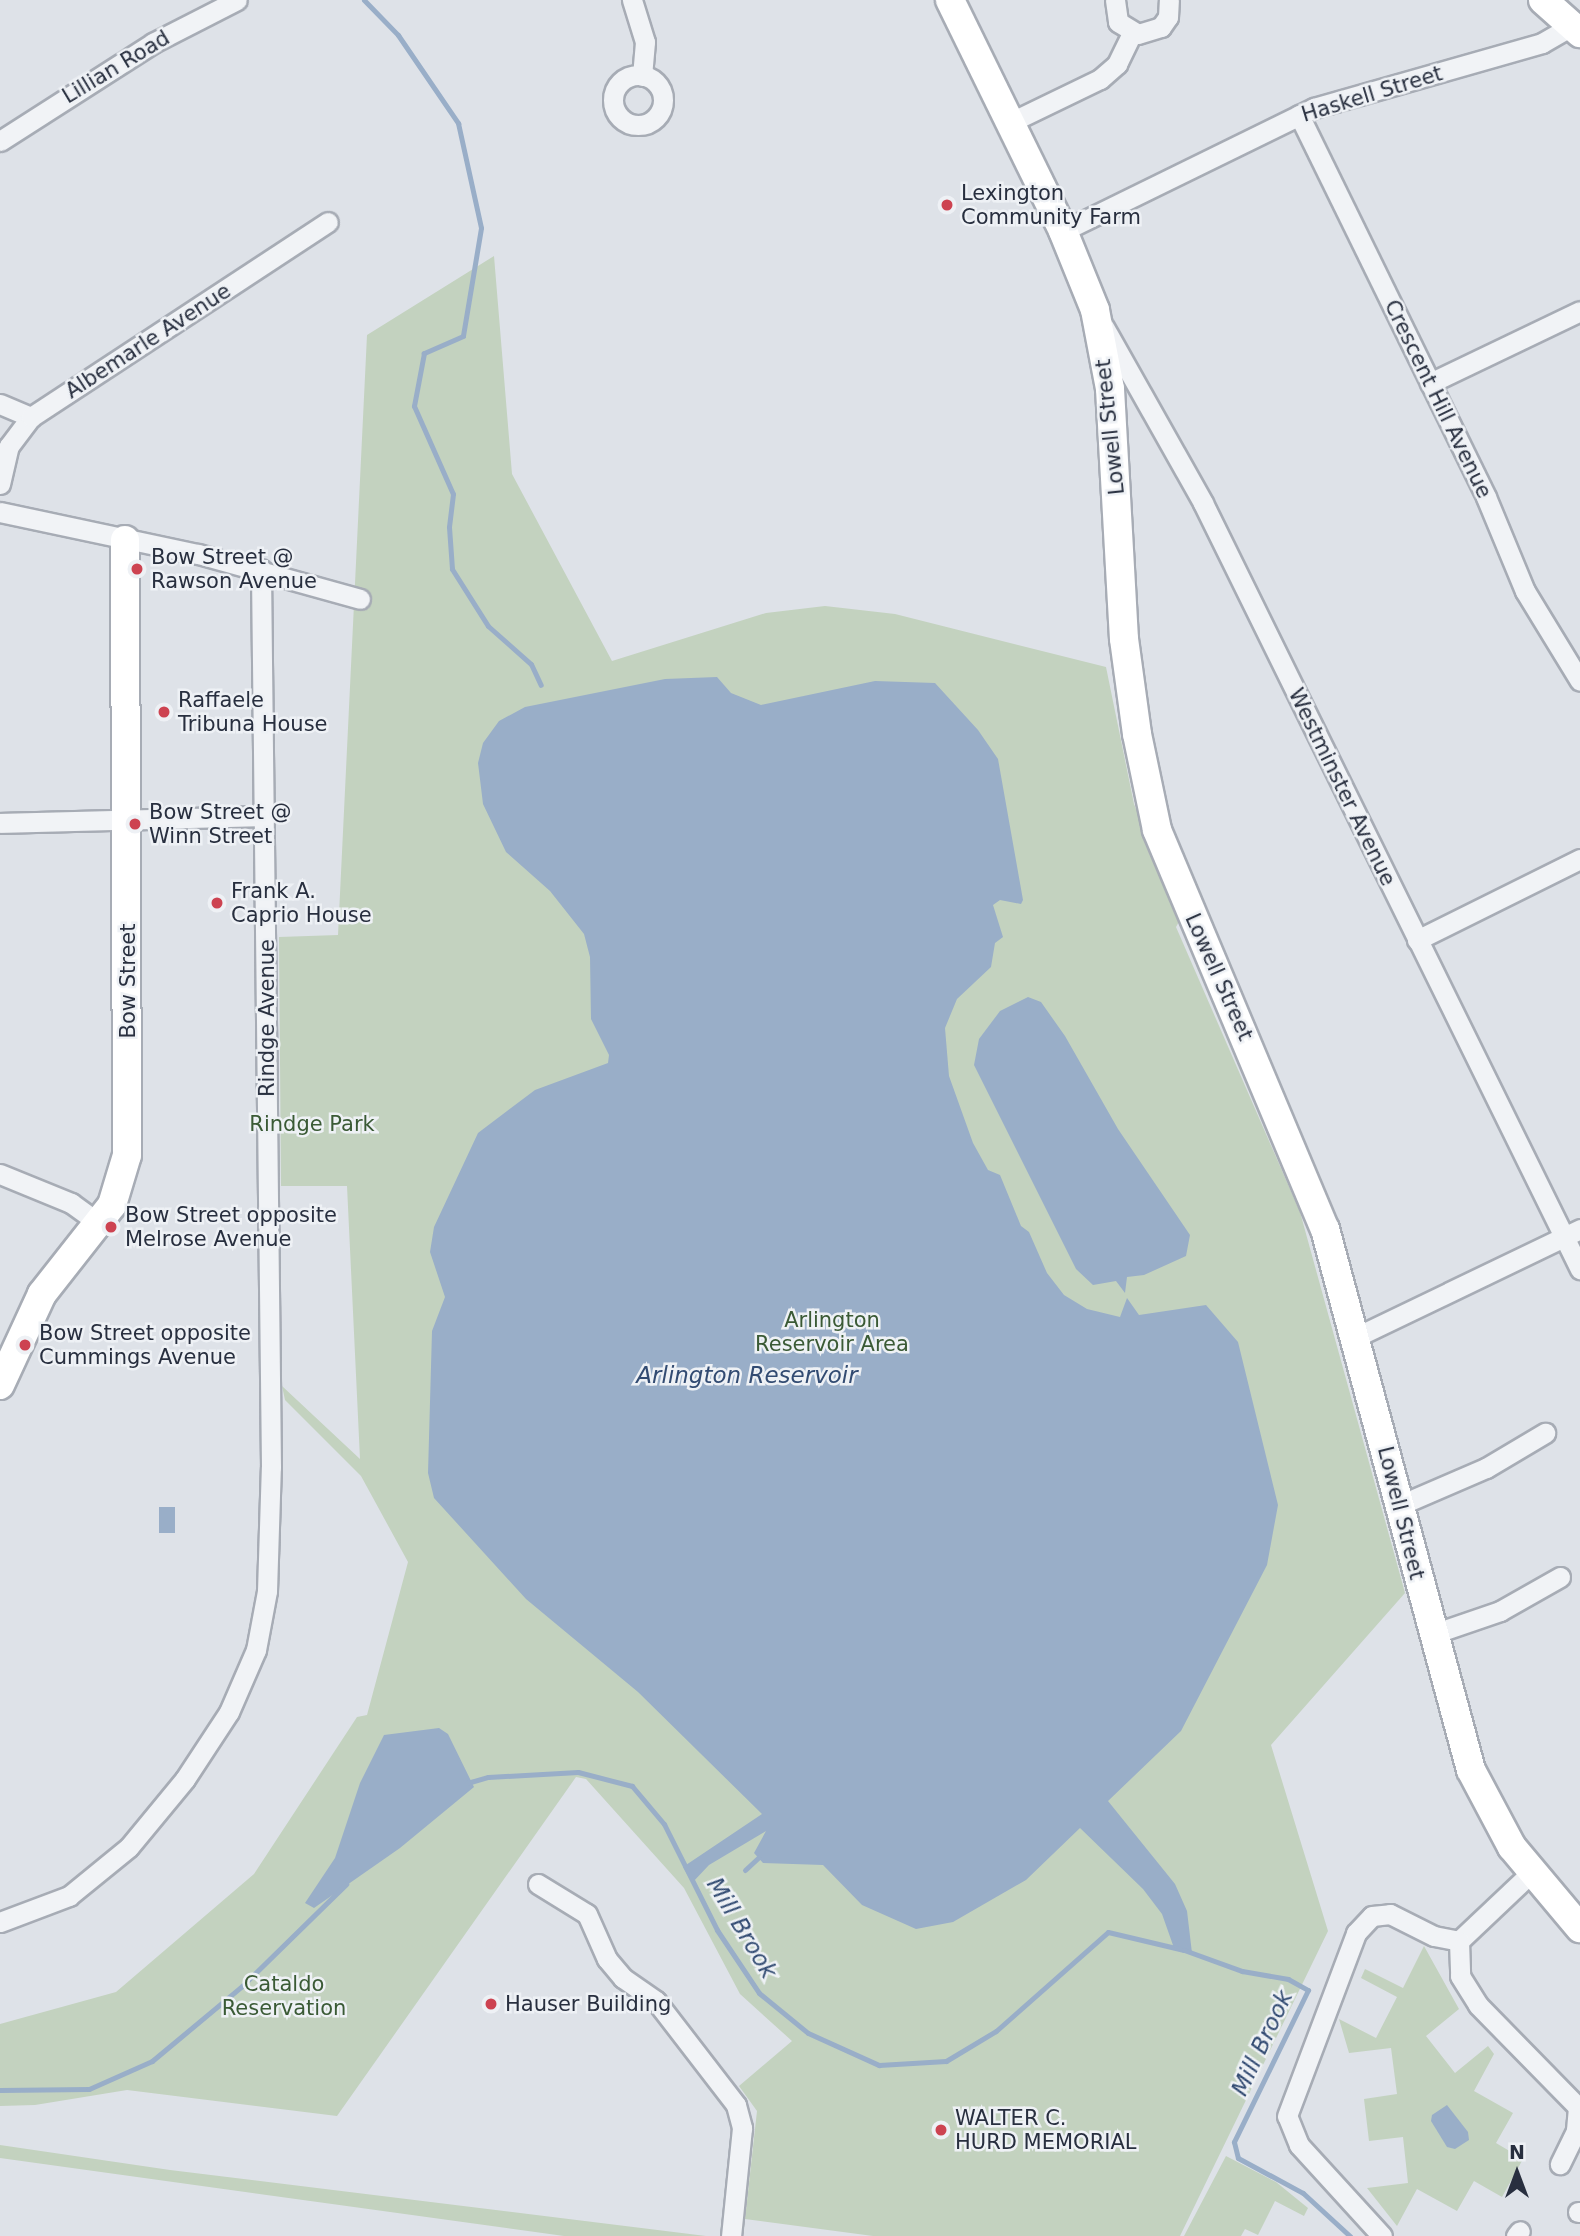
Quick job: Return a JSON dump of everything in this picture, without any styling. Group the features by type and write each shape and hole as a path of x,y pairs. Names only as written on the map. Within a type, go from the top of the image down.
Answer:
{"main road":[{"name":"Lowell Street","path":"950,0 1063,231 1095,310 1110,389 1124,639 1137,734 1157,830 1325,1229 1471,1770 1500,1829 1531,1873 1580,1928"},
{"path":"1543,0 1576,29"},
{"name":"Bow Street","path":"0,1385 8,1342 53,1278 100,1224 120,1190 129,1134 125,540"}],"street":[{"name":"Lillian Road","path":"0,141 153,43 237,0"},
{"path":"632,0 645,42 642,76"},
{"path":"1115,0 1118,22 1132,33 1151,33 1161,27 1168,17 1169,0"},
{"name":"Haskell Street","path":"1063,231 1299,115 1542,43 1576,29"},
{"path":"1009,123 1100,79 1117,64 1132,33"},
{"name":"Crescent Hill Avenue","path":"1299,115 1486,497 1525,591 1580,681"},
{"name":"Albemarle Avenue","path":"0,484 9,446 32,417 328,222"},
{"name":"Westminster Avenue","path":"1095,310 1203,503 1418,940 1572,1232 1580,1269"},
{"path":"1430,383 1580,311"},
{"path":"0,404 32,417"},
{"path":"0,512 261,569 360,599"},
{"name":"Rindge Avenue","path":"0,1922 69,1896 129,1847 185,1779 229,1712 256,1650 267,1591 271,1467 266,816 261,569"},
{"path":"0,823 266,816"},
{"path":"1418,940 1580,859"},
{"path":"0,1174 71,1203 100,1224"},
{"path":"1356,1337 1572,1232"},
{"path":"1400,1505 1486,1468 1545,1433"},
{"path":"1433,1634 1500,1611 1560,1577"},
{"path":"1531,1873 1459,1941 1460,1976 1478,2005 1578,2107 1576,2131 1560,2165"},
{"path":"538,1884 587,1914 607,1959 623,1978 656,2001 736,2105 742,2128 732,2230"},
{"path":"1382,2236 1298,2145 1287,2106 1362,1923 1378,1914 1390,1914 1434,1936 1459,1941"}],"green space":[{"name":"Arlington Reservoir Area","path":"494,256 512,474 612,661 766,613 825,606 895,614 1106,667 1134,804 1180,920 1176,927 1300,1212 1405,1593 1271,1745 1328,1931 1180,2236 873,2236 745,2219 757,2111 739,2086 792,2041 740,1994 684,1888 586,1779 576,1777 337,2116 127,2090 35,2105 0,2106 0,2024 116,1992 254,1874 357,1717 367,1715 408,1562 361,1476 285,1400 282,1386 360,1459 347,1186 281,1186 279,937 338,935 367,335"},
{"path":"1424,1946 1459,2009 1426,2036 1455,2073 1488,2046 1494,2054 1474,2091 1513,2113 1496,2143 1523,2159 1502,2197 1474,2181 1457,2211 1417,2189 1397,2226 1367,2188 1408,2183 1403,2137 1369,2141 1364,2099 1397,2094 1391,2048 1349,2053 1339,2019 1376,2038 1397,1997 1361,1978 1365,1969 1403,1988"},
{"path":"0,2145 170,2170 706,2236 564,2236 0,2158"},
{"path":"1226,2156 1276,2182 1308,2208 1304,2216 1275,2201 1258,2235 1245,2229 1241,2236 1184,2236"}],"water":[{"name":"Arlington Reservoir","path":"717,677 731,693 761,705 875,681 935,683 978,730 998,759 1023,900 1021,904 1000,900 993,905 1003,937 995,943 991,967 957,999 945,1028 949,1076 973,1143 988,1170 1000,1175 1021,1226 1029,1232 1047,1273 1064,1295 1087,1309 1120,1317 1127,1298 1139,1315 1206,1305 1238,1342 1278,1505 1267,1565 1181,1731 1108,1801 1175,1884 1187,1911 1192,1953 1174,1948 1162,1914 1143,1889 1080,1828 1026,1880 953,1922 916,1929 862,1905 823,1865 763,1863 754,1853 766,1831 709,1865 692,1883 683,1867 762,1814 638,1692 526,1599 434,1498 428,1473 432,1331 445,1297 430,1252 434,1227 478,1133 535,1090 608,1063 609,1055 591,1019 590,957 584,934 550,891 506,852 483,804 478,763 483,743 499,721 525,707 665,679"},
{"path":"1028,997 1041,1002 1065,1036 1118,1129 1190,1235 1186,1256 1144,1275 1127,1277 1125,1293 1116,1281 1093,1285 1076,1269 974,1065 979,1039 1000,1011"},
{"path":"159,1507 175,1507 175,1533 159,1533"},
{"path":"439,1728 448,1734 474,1787 400,1848 314,1908 305,1903 335,1858 360,1783 384,1735"},
{"path":"1447,2105 1468,2132 1469,2140 1455,2149 1447,2147 1431,2121 1432,2115"}],"waterway":[{"path":"364,0 398,35 458,123 481,228 463,336 424,353 414,406 453,494 449,527 452,569 488,626 531,664 541,685"},
{"name":"Mill Brook","path":"467,1783 488,1777 578,1772 632,1786 664,1824 717,1930 759,1993 808,2033 879,2065 946,2061 996,2031 1108,1932 1184,1950 1242,1971 1288,1979 1308,1990 1234,2142 1238,2158 1303,2193 1350,2236"},
{"path":"745,1870 758,1858"},
{"name":"Mill Brook","path":"0,2090 89,2089 152,2061 242,1986 346,1884"}],"place":[{"name":"Lexington Community Farm","path":"947,205"},
{"name":"Bow Street @ Rawson Avenue","path":"137,569"},
{"name":"Raffaele Tribuna House","path":"164,712"},
{"name":"Bow Street @ Winn Street","path":"135,824"},
{"name":"Frank A. Caprio House","path":"217,903"},
{"name":"Bow Street opposite Melrose Avenue","path":"111,1227"},
{"name":"Bow Street opposite Cummings Avenue","path":"25,1345"},
{"name":"Hauser Building","path":"491,2004"},
{"name":"WALTER C. HURD MEMORIAL","path":"941,2130"}],"park label":[{"name":"Rindge Park","path":"312,1124"},
{"name":"Cataldo Reservation","path":"284,1996"}]}
